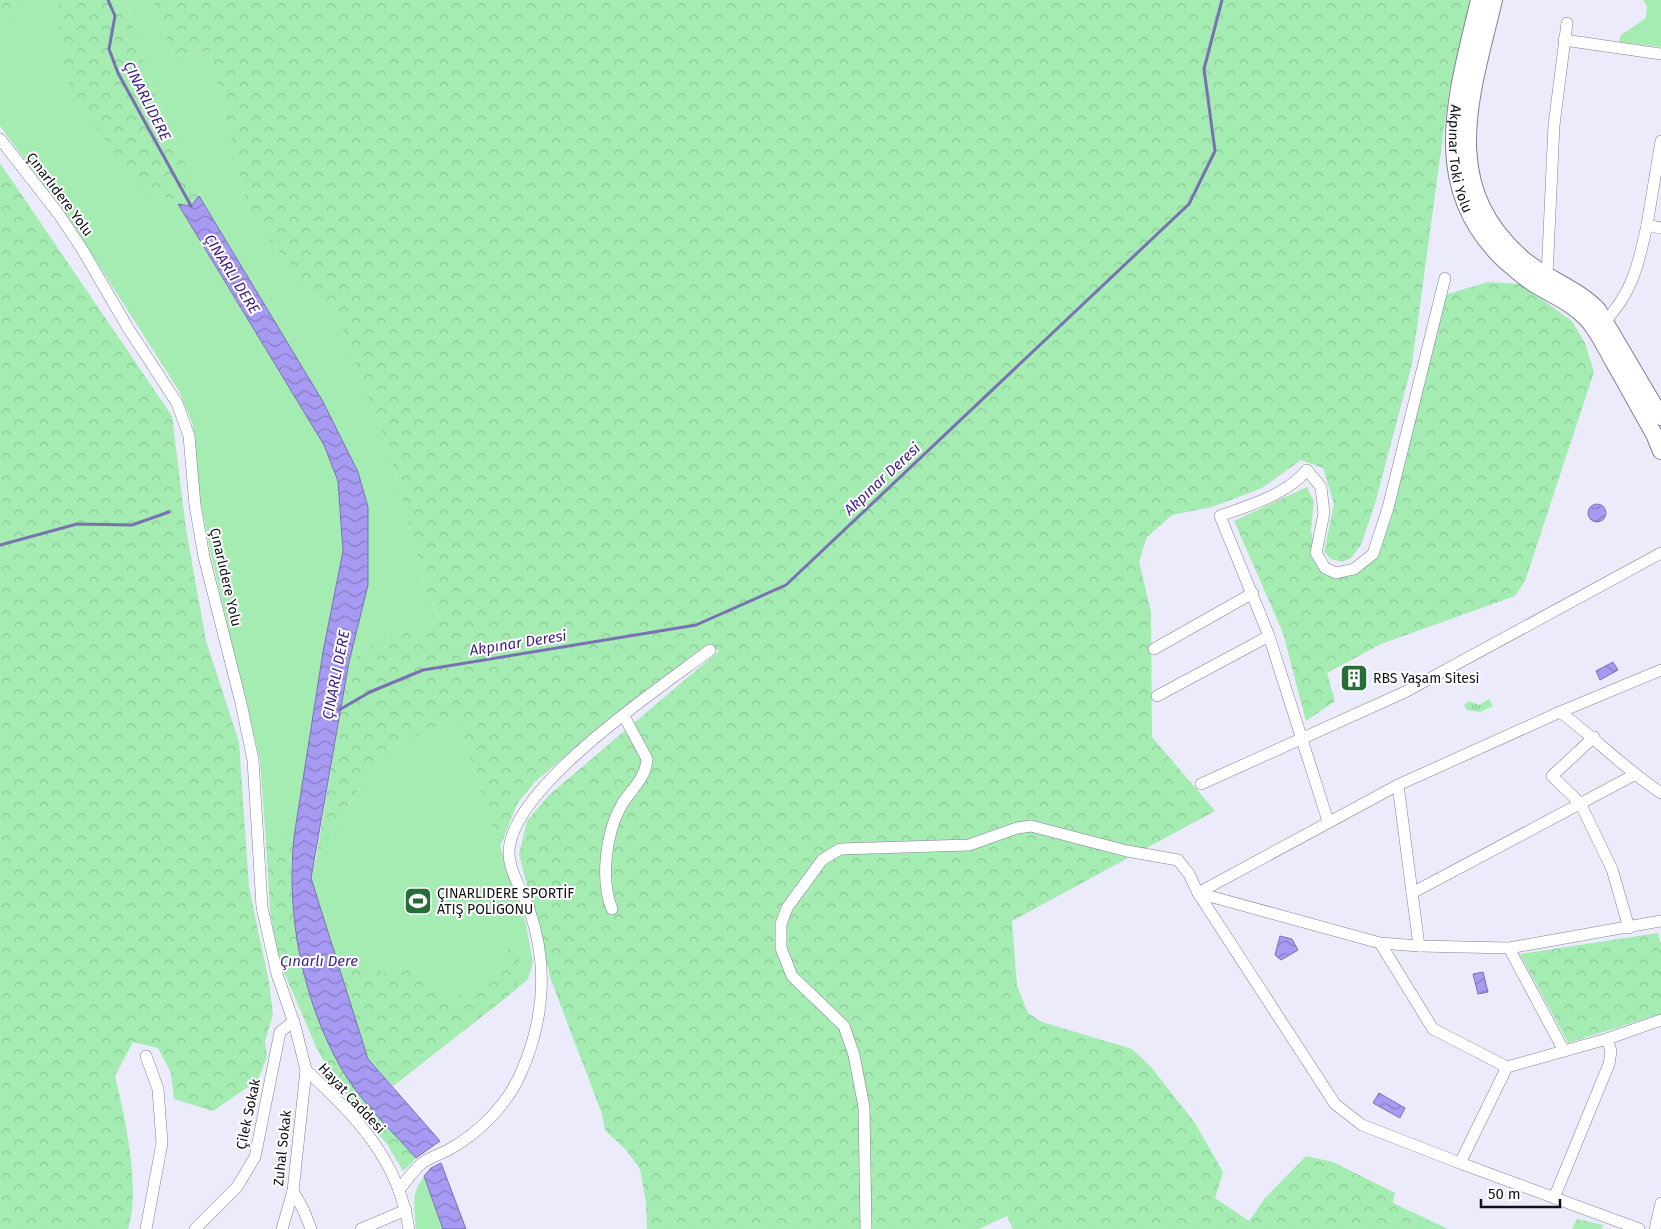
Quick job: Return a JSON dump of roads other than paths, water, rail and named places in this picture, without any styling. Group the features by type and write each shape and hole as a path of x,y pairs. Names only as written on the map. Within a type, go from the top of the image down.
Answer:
{"main road":[{"name":"Akpınar Toki Yolu","path":"1479,0 1464,64 1454,127 1453,155 1457,180 1472,217 1492,246 1518,272 1545,283"},
{"name":"Akpınar Toki Yolu","path":"1494,0 1469,119 1468,162 1475,192 1494,228 1545,283"},
{"path":"1545,283 1588,299 1661,451"},
{"path":"1601,326 1659,408"}],"street":[{"path":"1545,283 1554,125 1567,23"},
{"path":"1564,40 1661,54"},
{"name":"Çınarlıdere Yolu","path":"0,138 58,213 82,249 128,328 173,396 189,436 195,505 204,557 241,703 252,760 263,916 277,974 294,1021 306,1070"},
{"path":"1601,326 1624,300 1635,276 1647,225 1661,141"},
{"path":"1647,225 1661,228"},
{"path":"1328,821 1303,736 1269,636 1220,516 1254,504 1296,483 1307,470 1321,487 1324,513 1316,553 1325,568 1336,573 1354,569 1372,554 1388,508 1445,278"},
{"path":"1201,784 1303,736 1404,692 1661,553"},
{"path":"1154,649 1253,593"},
{"path":"1157,696 1269,636"},
{"path":"399,1190 420,1165 467,1138 491,1117 510,1096 521,1074 540,1014 542,981 537,933 509,854 510,840 527,805 542,787 624,716 710,650"},
{"path":"1198,893 1328,821 1398,785 1560,712 1661,670"},
{"path":"1560,712 1594,737 1634,775 1661,793"},
{"path":"612,908 606,890 607,843 612,824 621,805 643,775 647,759 624,716"},
{"path":"1594,737 1552,776 1580,803 1612,869 1629,928"},
{"path":"1412,893 1634,775"},
{"path":"1398,785 1419,946"},
{"path":"866,1229 864,1107 854,1055 844,1026 792,976 781,948 781,924 787,908 822,860 840,849 969,845 1017,828 1031,826 1126,851 1178,860 1189,874 1198,893 1335,1104 1362,1125 1639,1229"},
{"path":"1198,893 1380,943 1419,946 1509,948 1661,921"},
{"path":"1380,943 1433,1029 1507,1067 1607,1039 1661,1020"},
{"path":"1509,948 1564,1051"},
{"name":"Çilek Sokak","path":"195,1229 237,1187 255,1157 263,1128 280,1032 294,1021"},
{"path":"1554,1198 1611,1058 1607,1039"},
{"path":"146,1056 158,1089 162,1143 146,1229"},
{"path":"1460,1163 1507,1067"},
{"name":"Hayat Caddesi","path":"306,1070 369,1134 399,1190 410,1229"},
{"name":"Zuhal Sokak","path":"282,1229 293,1191 306,1070"},
{"path":"293,1191 304,1211 310,1229"},
{"path":"1655,1229 1661,1203"},
{"path":"361,1229 406,1210"}],"water":[{"path":"199,196 322,400 358,472 368,507 368,585 349,662 311,878 368,1059 440,1141 416,1158 366,1104 341,1068 316,1014 300,956 295,926 292,896 294,837 323,652 343,551 338,481 324,445 178,204 191,206"},
{"path":"1597,504 1603,507 1606,513 1603,519 1597,522 1591,519 1588,513 1591,507"},
{"path":"1613,662 1618,670 1600,680 1596,671"},
{"path":"1280,936 1292,939 1298,950 1281,960 1275,955"},
{"path":"1483,972 1488,992 1478,994 1473,974"},
{"path":"1379,1093 1405,1108 1400,1118 1373,1103"},
{"path":"441,1163 466,1229 443,1229 424,1176 431,1168"}],"waterway":[{"name":"ÇINARLIDERE","path":"108,0 115,16 109,49 118,73 191,206"},
{"name":"Akpınar Deresi","path":"339,710 370,692 423,670 696,625 786,585 1189,204 1215,151 1204,69 1222,0"},
{"path":"0,545 77,524 132,525 169,512"}],"place":[{"name":"RBS Yaşam Sitesi","path":"1354,678"},
{"name":"ÇINARLIDERE SPORTİF ATIŞ POLİGONU","path":"418,901"}],"water label":[{"name":"ÇINARLI DERE","path":"232,274"},
{"name":"ÇINARLI DERE","path":"336,675"},
{"name":"Çınarlı Dere","path":"319,961"}]}
